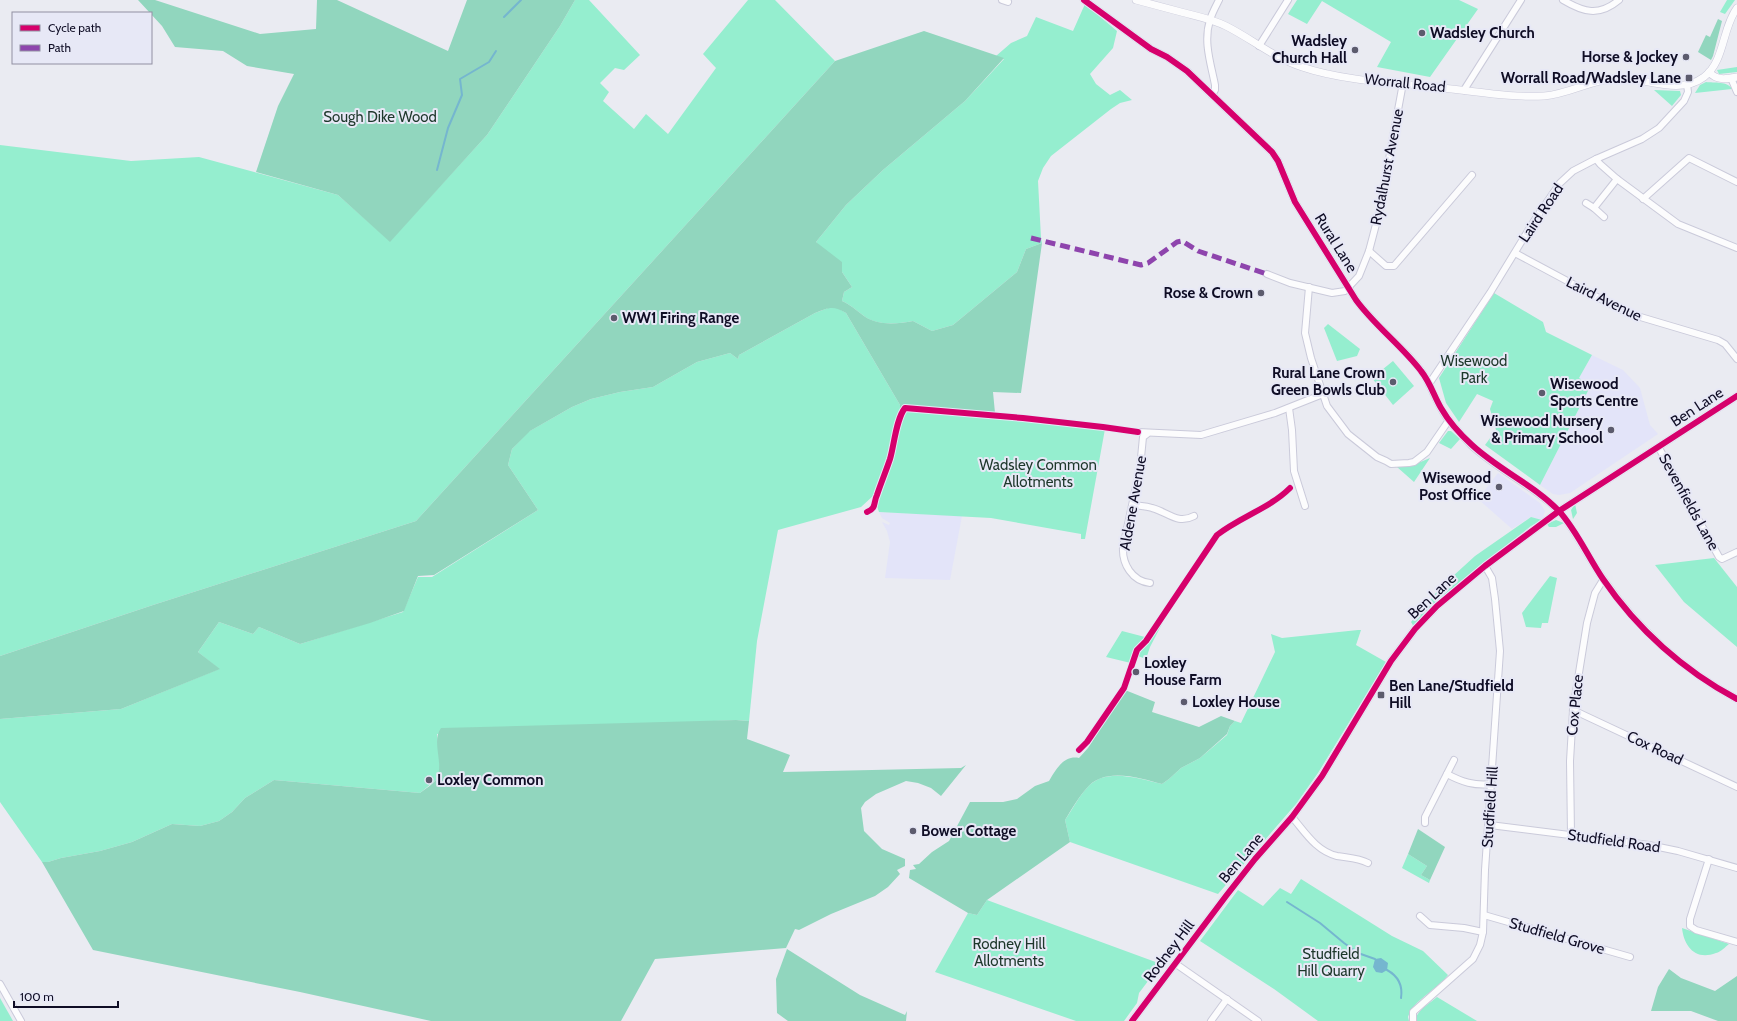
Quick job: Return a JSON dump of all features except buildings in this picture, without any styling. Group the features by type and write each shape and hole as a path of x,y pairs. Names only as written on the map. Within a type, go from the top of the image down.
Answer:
{"street":[{"name":"Rural Lane","path":"1084,0 1151,49 1182,67 1272,152 1278,161 1295,202 1362,308 1422,371 1442,410 1449,420 1472,446 1545,499 1559,511"},
{"name":"Worrall Road","path":"1136,0 1224,25 1259,46 1290,62 1318,71 1345,77 1501,95 1532,96 1558,94 1615,78 1662,84 1687,84"},
{"path":"1212,95 1215,90 1215,86 1208,50 1210,20 1219,0"},
{"path":"1259,46 1288,0"},
{"path":"1464,90 1521,0"},
{"path":"1563,0 1580,9 1592,11 1604,9 1618,0"},
{"path":"1687,84 1700,79 1709,72 1720,51 1728,22 1737,8"},
{"path":"1709,72 1713,76 1719,78 1734,78 1737,92"},
{"name":"Rydalhurst Avenue","path":"1349,288 1359,276 1369,251 1378,213 1403,83"},
{"name":"Laird Road","path":"1429,384 1560,183 1573,171 1596,159 1642,139 1659,128 1684,101 1688,92 1687,84"},
{"path":"1643,200 1689,158 1737,182"},
{"path":"1596,159 1617,179 1643,200 1678,224 1737,248"},
{"path":"1369,251 1386,266 1394,266 1472,175"},
{"path":"1594,208 1617,179"},
{"path":"1586,203 1604,217"},
{"name":"Laird Avenue","path":"1515,253 1627,313 1718,340 1728,348 1737,359"},
{"path":"1267,274 1290,282 1332,293 1344,291 1349,288"},
{"path":"1309,287 1305,333 1311,358 1331,413 1348,434 1377,457 1391,464 1409,463 1428,452 1449,420"},
{"path":"1138,432 1147,434 1202,435 1289,408 1323,394"},
{"name":"Ben Lane","path":"1226,896 1255,859 1292,817 1322,776 1387,668 1407,639 1437,606 1485,566 1559,511 1659,448 1737,396"},
{"path":"1289,408 1292,430 1294,470 1305,506"},
{"name":"Aldene Avenue","path":"1147,434 1143,437 1140,468 1123,547 1124,560 1134,576 1140,580 1150,583"},
{"name":"Sevenfields Lane","path":"1659,448 1719,557 1722,559 1737,552"},
{"path":"1133,505 1153,508 1179,519 1194,516"},
{"path":"1559,511 1569,523 1603,580 1634,618 1672,655 1694,673 1737,699"},
{"name":"Studfield Hill","path":"1413,1021 1413,1012 1473,959 1480,945 1483,932 1500,650 1498,617 1492,578 1485,566"},
{"name":"Cox Place","path":"1571,834 1570,760 1573,710 1587,622 1595,593 1603,580"},
{"name":"Cox Road","path":"1573,710 1737,787"},
{"path":"1425,822 1425,817 1454,760"},
{"path":"1447,774 1471,784 1492,784"},
{"path":"1292,817 1319,848 1337,856 1360,859 1368,863"},
{"name":"Studfield Road","path":"1490,825 1649,844 1709,859 1737,868"},
{"path":"1709,859 1690,919 1690,926 1696,930 1737,942"},
{"name":"Rodney Hill","path":"1132,1021 1226,896"},
{"name":"Studfield Grove","path":"1484,915 1630,958"},
{"path":"1420,916 1430,925 1464,928 1483,932"},
{"path":"1176,964 1258,1021"},
{"path":"0,984 21,1021"},
{"path":"1211,1021 1227,999"}],"shaded area":[{"name":"Wisewood Nursery & Primary School","path":"1592,355 1623,370 1640,388 1650,425 1658,434 1570,493 1559,495 1553,494 1540,485 1591,385 1579,378"},
{"path":"1498,473 1540,503 1545,511 1542,520 1531,517 1512,529 1478,499"},
{"path":"879,512 962,516 950,580 885,578 890,542 887,531 882,522 889,525 890,523 882,518"}],"green space":[{"name":"Sough Dike Wood","path":"138,0 155,0 260,34 316,29 317,0 337,0 448,51 467,0 575,0 560,26 487,135 390,242 338,195 256,172 278,106 294,74 247,66 223,51 175,47 162,26 152,15 152,12 149,12"},
{"path":"575,0 589,0 640,55 624,70 615,68 600,83 609,92 603,101 634,129 646,114 668,134 716,68 703,54 748,0 775,0 835,61 416,521 153,605 0,656 0,145 131,161 199,157 338,195 390,241 487,135 560,26"},
{"path":"1297,0 1459,0 1478,9 1430,77 1377,67 1391,42 1322,1 1307,24 1288,14"},
{"path":"1727,0 1735,0 1725,14 1720,12"},
{"path":"1085,4 1117,31 1113,48 1090,74 1096,84 1110,95 1120,90 1132,100 1120,103 1111,109 1051,156 1043,168 1038,181 1042,243 1026,249 1017,272 953,325 932,331 913,321 881,323 869,319 842,301 844,292 852,287 842,272 816,242 846,205 883,170 965,101 1004,59 996,56 1011,43 1027,36 1036,17 1073,31"},
{"path":"1718,19 1722,21 1711,60 1698,52 1706,35 1710,37"},
{"path":"924,31 1004,58 965,101 883,170 846,205 816,242 842,262 842,272 852,287 844,292 842,301 869,319 881,323 901,323 913,321 932,331 953,325 1017,272 1026,249 1042,243 1021,393 993,392 995,413 911,406 904,406 900,409 900,405 846,313 838,309 830,308 815,313 739,355 738,359 730,353 697,362 653,387 620,392 591,399 572,407 530,431 512,449 508,465 538,510 434,575 418,576 404,611 300,644 259,627 253,634 219,622 198,652 220,669 121,709 0,719 0,656 153,605 416,521 835,61"},
{"path":"1737,67 1737,72 1719,74 1717,70"},
{"path":"1706,82 1724,84 1730,86 1732,89 1695,93 1700,85"},
{"path":"1654,90 1680,91 1681,95 1672,106"},
{"name":"Wisewood Sports Centre","path":"1494,293 1543,322 1546,332 1592,355 1579,378 1591,385 1540,485 1485,445 1496,430 1490,409 1493,401 1477,394 1459,422 1446,403 1439,378"},
{"path":"828,308 838,308 846,313 900,405 900,409 881,479 874,495 861,507 778,530 757,641 749,721 736,720 437,734 440,767 437,779 420,793 274,780 245,798 232,812 219,821 200,826 172,824 132,842 100,851 61,858 48,862 42,862 0,802 0,719 121,709 219,669 198,652 219,622 253,634 259,627 300,644 403,612 418,577 432,577 538,510 508,465 512,449 528,432 572,407 591,399 620,392 653,387 697,362 730,353 738,359 739,355 815,313"},
{"path":"1328,324 1360,349 1357,356 1337,361 1324,328"},
{"name":"Rural Lane Crown Green Bowls Club","path":"1393,361 1414,386 1393,405 1372,378"},
{"name":"Wadsley Common Allotments","path":"910,410 1105,429 1085,539 1081,539 1081,534 991,518 879,512 876,503 894,455 903,414 905,411"},
{"path":"1448,431 1451,431 1460,439 1451,449 1439,443"},
{"path":"1430,458 1414,482 1397,467 1411,466"},
{"path":"1575,504 1577,513 1573,519 1571,510"},
{"path":"1531,517 1542,520 1531,526 1438,600 1423,615 1414,627 1411,622 1441,587 1475,556"},
{"path":"1556,520 1564,523 1556,527 1549,527 1547,524"},
{"path":"1714,558 1737,587 1737,647 1684,602 1655,565"},
{"path":"1550,576 1557,578 1548,623 1542,623 1541,628 1526,627 1522,613"},
{"path":"1159,618 1163,622 1150,647 1146,659 1138,656 1135,664 1106,657 1122,631 1145,637"},
{"path":"1361,630 1356,645 1386,662 1318,773 1296,804 1218,894 1070,842 1065,820 1083,793 1093,782 1102,778 1122,776 1162,784 1181,768 1200,758 1227,735 1230,726 1235,721 1241,723 1275,652 1271,634 1282,638"},
{"path":"1125,690 1155,702 1152,712 1199,727 1221,716 1235,721 1230,726 1227,734 1200,758 1181,768 1162,784 1122,776 1102,778 1093,782 1080,796 1065,820 1070,842 987,900 977,915 968,913 909,878 910,870 916,869 913,865 919,864 932,852 949,841 970,802 1003,802 1017,799 1035,786 1049,781 1061,764 1065,761 1079,758 1088,748"},
{"path":"736,720 749,721 747,739 790,755 783,772 961,768 966,765 941,796 931,788 918,783 906,781 876,794 865,802 861,808 864,831 882,849 905,859 905,866 897,870 900,874 888,887 875,896 831,914 799,930 795,929 786,948 655,959 621,1021 431,1021 300,992 93,950 42,862 100,851 132,842 172,824 200,826 219,821 232,812 245,798 274,780 420,793 436,780 439,772 437,739 441,728"},
{"path":"1418,829 1445,847 1430,880 1421,875 1427,866 1408,854"},
{"path":"1408,854 1427,866 1421,875 1430,880 1429,883 1402,868"},
{"name":"Studfield Hill Quarry","path":"1301,879 1392,936 1423,951 1448,975 1415,1005 1408,1017 1409,1021 1318,1021 1274,989 1200,941 1238,890 1263,906 1280,888 1291,894"},
{"name":"Rodney Hill Allotments","path":"987,900 1161,964 1139,993 1137,1003 1124,1021 1076,1021 935,972 968,913 977,915"},
{"path":"1682,928 1729,944 1721,951 1709,955 1702,955 1692,950 1688,946 1683,935"},
{"path":"787,949 860,995 905,1015 907,1011 906,1021 788,1021 777,1013 776,979"},
{"path":"1669,969 1681,978 1715,991 1737,976 1737,1021 1718,1021 1691,1011 1651,1011 1658,987"},
{"path":"1437,997 1477,1021 1415,1021 1421,1010"},
{"path":"0,998 13,1021 0,1021"}],"water":[{"path":"1381,958 1388,963 1387,970 1382,973 1376,972 1373,967 1375,959"}],"waterway":[{"path":"504,17 521,0"},
{"path":"437,170 448,128 462,95 460,79 489,62 496,51"},
{"path":"1287,902 1320,923 1358,953 1375,959"},
{"path":"1387,970 1399,981 1401,998"}],"marked path":[{"path":"1031,238 1141,265 1148,263 1177,242 1182,241 1198,251 1267,274"}],"cycle path":[{"path":"1084,0 1151,49 1167,57 1187,71 1272,152 1278,161 1295,202 1356,300 1421,371 1441,408 1455,428 1482,454 1539,493 1559,511 1571,527 1603,579 1616,597 1646,632 1680,662 1717,688 1737,699"},
{"path":"1132,1021 1255,859 1292,817 1322,776 1391,661 1415,629 1437,606 1485,566 1559,511 1737,396"},
{"path":"867,512 872,509 874,505 890,459 899,419 905,408 1023,418 1138,432"},
{"path":"1079,750 1087,742 1124,688 1137,650 1146,641 1217,535 1264,507 1290,488"}],"place":[{"name":"Wadsley Church","path":"1422,33"},
{"name":"Wadsley Church Hall","path":"1355,50"},
{"name":"Horse & Jockey","path":"1686,57"},
{"name":"Worrall Road/Wadsley Lane","path":"1689,78"},
{"name":"Rose & Crown","path":"1261,293"},
{"name":"WW1 Firing Range","path":"614,318"},
{"name":"Rural Lane Crown Green Bowls Club","path":"1393,382"},
{"name":"Wisewood Sports Centre","path":"1542,393"},
{"name":"Wisewood Nursery & Primary School","path":"1611,430"},
{"name":"Wisewood Post Office","path":"1499,487"},
{"name":"Loxley House Farm","path":"1136,672"},
{"name":"Ben Lane/Studfield Hill","path":"1381,695"},
{"name":"Loxley House","path":"1184,702"},
{"name":"Loxley Common","path":"429,780"},
{"name":"Bower Cottage","path":"913,831"}],"park label":[{"name":"Wisewood Park","path":"1474,370"}]}
